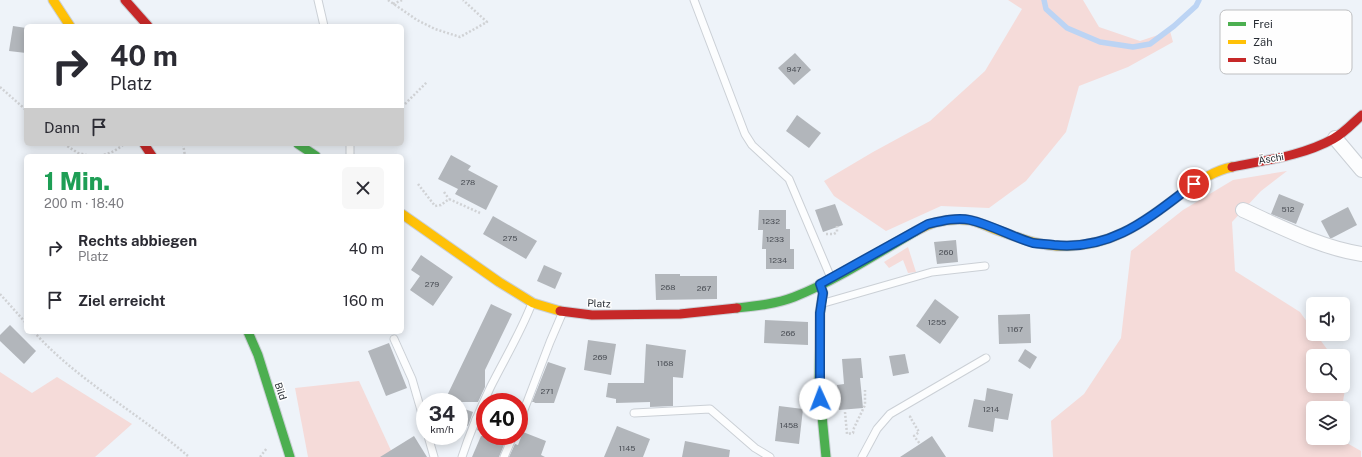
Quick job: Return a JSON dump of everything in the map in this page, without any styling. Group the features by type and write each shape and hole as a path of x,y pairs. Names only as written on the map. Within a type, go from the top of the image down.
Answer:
{"street":[{"path":"53,0 69,24"},
{"path":"125,0 146,24"},
{"name":"Äschi","path":"1206,176 1225,168 1300,153 1335,138 1362,116"},
{"path":"1335,138 1362,170"},
{"path":"301,146 313,154"},
{"name":"Platz","path":"404,215 499,282 533,303 563,312 592,314 680,314 734,309 768,304 787,299 832,278 928,224 948,220 969,220 1034,243 1067,246 1096,243 1122,234 1148,219 1206,176"},
{"path":"1243,210 1291,232 1338,249 1362,254"},
{"path":"820,284 823,293 821,304 820,385 824,448 826,457"},
{"name":"Bild","path":"249,334 258,355 290,457"}],"lane":[{"path":"318,0 324,24"},
{"path":"694,0 745,134 752,145 789,179 832,278"},
{"path":"821,304 932,272 985,266"},
{"path":"488,393 524,324 533,303"},
{"path":"528,402 550,342 563,312"},
{"path":"394,339 412,379 416,393"},
{"path":"862,457 877,429 890,414 986,358"},
{"path":"634,413 710,409 754,448 770,457"},
{"path":"462,457 476,418"},
{"path":"431,445 434,457"},
{"path":"504,457 509,445"}],"path":[{"path":"388,0 417,20 435,29 460,37 486,22 463,0"},
{"path":"393,4 402,0"},
{"path":"405,104 426,82"},
{"path":"0,87 24,108"},
{"path":"67,146 82,154"},
{"path":"106,154 122,146"},
{"path":"418,184 435,206 441,205 449,199"},
{"path":"444,192 449,199 480,213"},
{"path":"814,238 825,234 834,234 837,232 837,226"},
{"path":"0,294 24,320"},
{"path":"36,334 78,374 189,457"},
{"path":"845,412 847,434 853,433 865,405 865,390"},
{"path":"912,420 919,432 914,436 920,444"}],"shaded area":[{"path":"1008,0 1083,0 1099,27 1140,41 1170,31 1173,42 1128,67 1079,86 1066,132 1026,181 989,208 941,206 886,231 834,196 824,181 930,121 985,71 1022,9"},
{"path":"1287,171 1261,191 1232,222 1235,271 1300,312 1306,320 1306,341 1321,341 1327,349 1306,349 1306,393 1344,393 1343,401 1306,401 1306,445 1350,445 1361,451 1361,457 1053,457 1051,421 1084,394 1121,338 1131,251 1183,210 1233,180"},
{"path":"908,247 916,272 908,273 903,260 889,268 884,262"},
{"path":"0,372 32,393 57,377 132,424 95,457 0,457"},
{"path":"359,381 394,457 308,457 295,388"}],"building":[{"path":"13,26 24,28 24,53 9,51"},
{"path":"795,53 811,70 794,85 778,68"},
{"path":"797,115 821,133 809,148 786,131"},
{"path":"451,155 471,166 468,170 498,186 486,210 455,194 458,189 438,179"},
{"path":"1279,194 1304,204 1296,224 1271,214"},
{"path":"835,204 843,225 823,232 815,210"},
{"path":"1348,207 1357,225 1330,238 1321,221"},
{"path":"759,210 786,210 786,229 790,229 790,249 794,249 794,269 766,269 766,249 762,249 763,230 758,230"},
{"path":"493,216 537,241 526,259 483,234"},
{"path":"956,240 958,262 937,264 934,242"},
{"path":"421,255 453,277 433,306 410,290 420,276 411,270"},
{"path":"544,265 562,273 555,289 537,281"},
{"path":"655,274 717,276 717,299 656,300"},
{"path":"935,299 959,317 940,344 916,326"},
{"path":"491,304 512,314 485,370 485,387 482,393 476,393 476,402 468,402 468,393 448,393"},
{"path":"1030,314 1031,343 999,344 998,315"},
{"path":"765,320 808,322 808,345 764,343"},
{"path":"10,325 36,351 24,364 0,341 0,335"},
{"path":"588,340 616,344 611,375 584,370"},
{"path":"389,343 407,388 386,396 368,351"},
{"path":"646,344 686,350 683,378 673,377 673,406 650,407 650,402 616,403 616,399 606,397 608,383 644,383"},
{"path":"1025,349 1037,357 1030,369 1018,361"},
{"path":"905,354 909,373 893,376 889,356"},
{"path":"861,358 863,378 860,378 863,408 839,410 837,385 844,384 842,359"},
{"path":"548,362 566,368 554,403 534,403 535,402 532,402"},
{"path":"987,388 1013,394 1008,420 995,418 993,432 968,427 974,399 985,401"},
{"path":"779,406 803,409 799,444 775,441"},
{"path":"468,410 473,412 468,426"},
{"path":"617,426 650,439 643,457 604,457"},
{"path":"528,434 546,441 541,455 545,457 509,457 515,445 528,445"},
{"path":"414,436 416,439 416,445 420,445 427,457 380,457"},
{"path":"932,436 946,457 900,457 920,444"},
{"path":"685,441 730,450 729,457 682,457"},
{"path":"477,445 504,445 499,457 472,457"}],"waterway":[{"path":"1044,0 1046,9 1067,28 1100,42 1133,47 1150,44 1174,26 1196,6 1199,0"}],"traffic: fast":[{"path":"301,146 313,154"},
{"path":"737,308 780,301 794,297 826,283 916,231"},
{"path":"820,284 823,293 820,313 819,385 826,457"},
{"path":"249,334 258,355 290,457"}],"traffic: slow":[{"path":"53,0 69,24"},
{"path":"916,231 941,221 968,220 978,222 1021,239 1039,243 1058,246 1085,245 1129,230 1205,178 1218,171 1232,167"},
{"path":"404,215 499,282 533,303 560,311"}],"traffic: jam":[{"path":"125,0 146,24"},
{"path":"1232,167 1284,157 1309,150 1341,134 1362,115"},
{"path":"145,146 151,154"},
{"path":"560,311 592,315 680,314 737,308"}],"route":[{"path":"820,399 820,313 823,293 820,284 919,228 928,224 948,220 969,220 1034,243 1067,246 1096,243 1122,234 1148,219 1194,184"}]}
